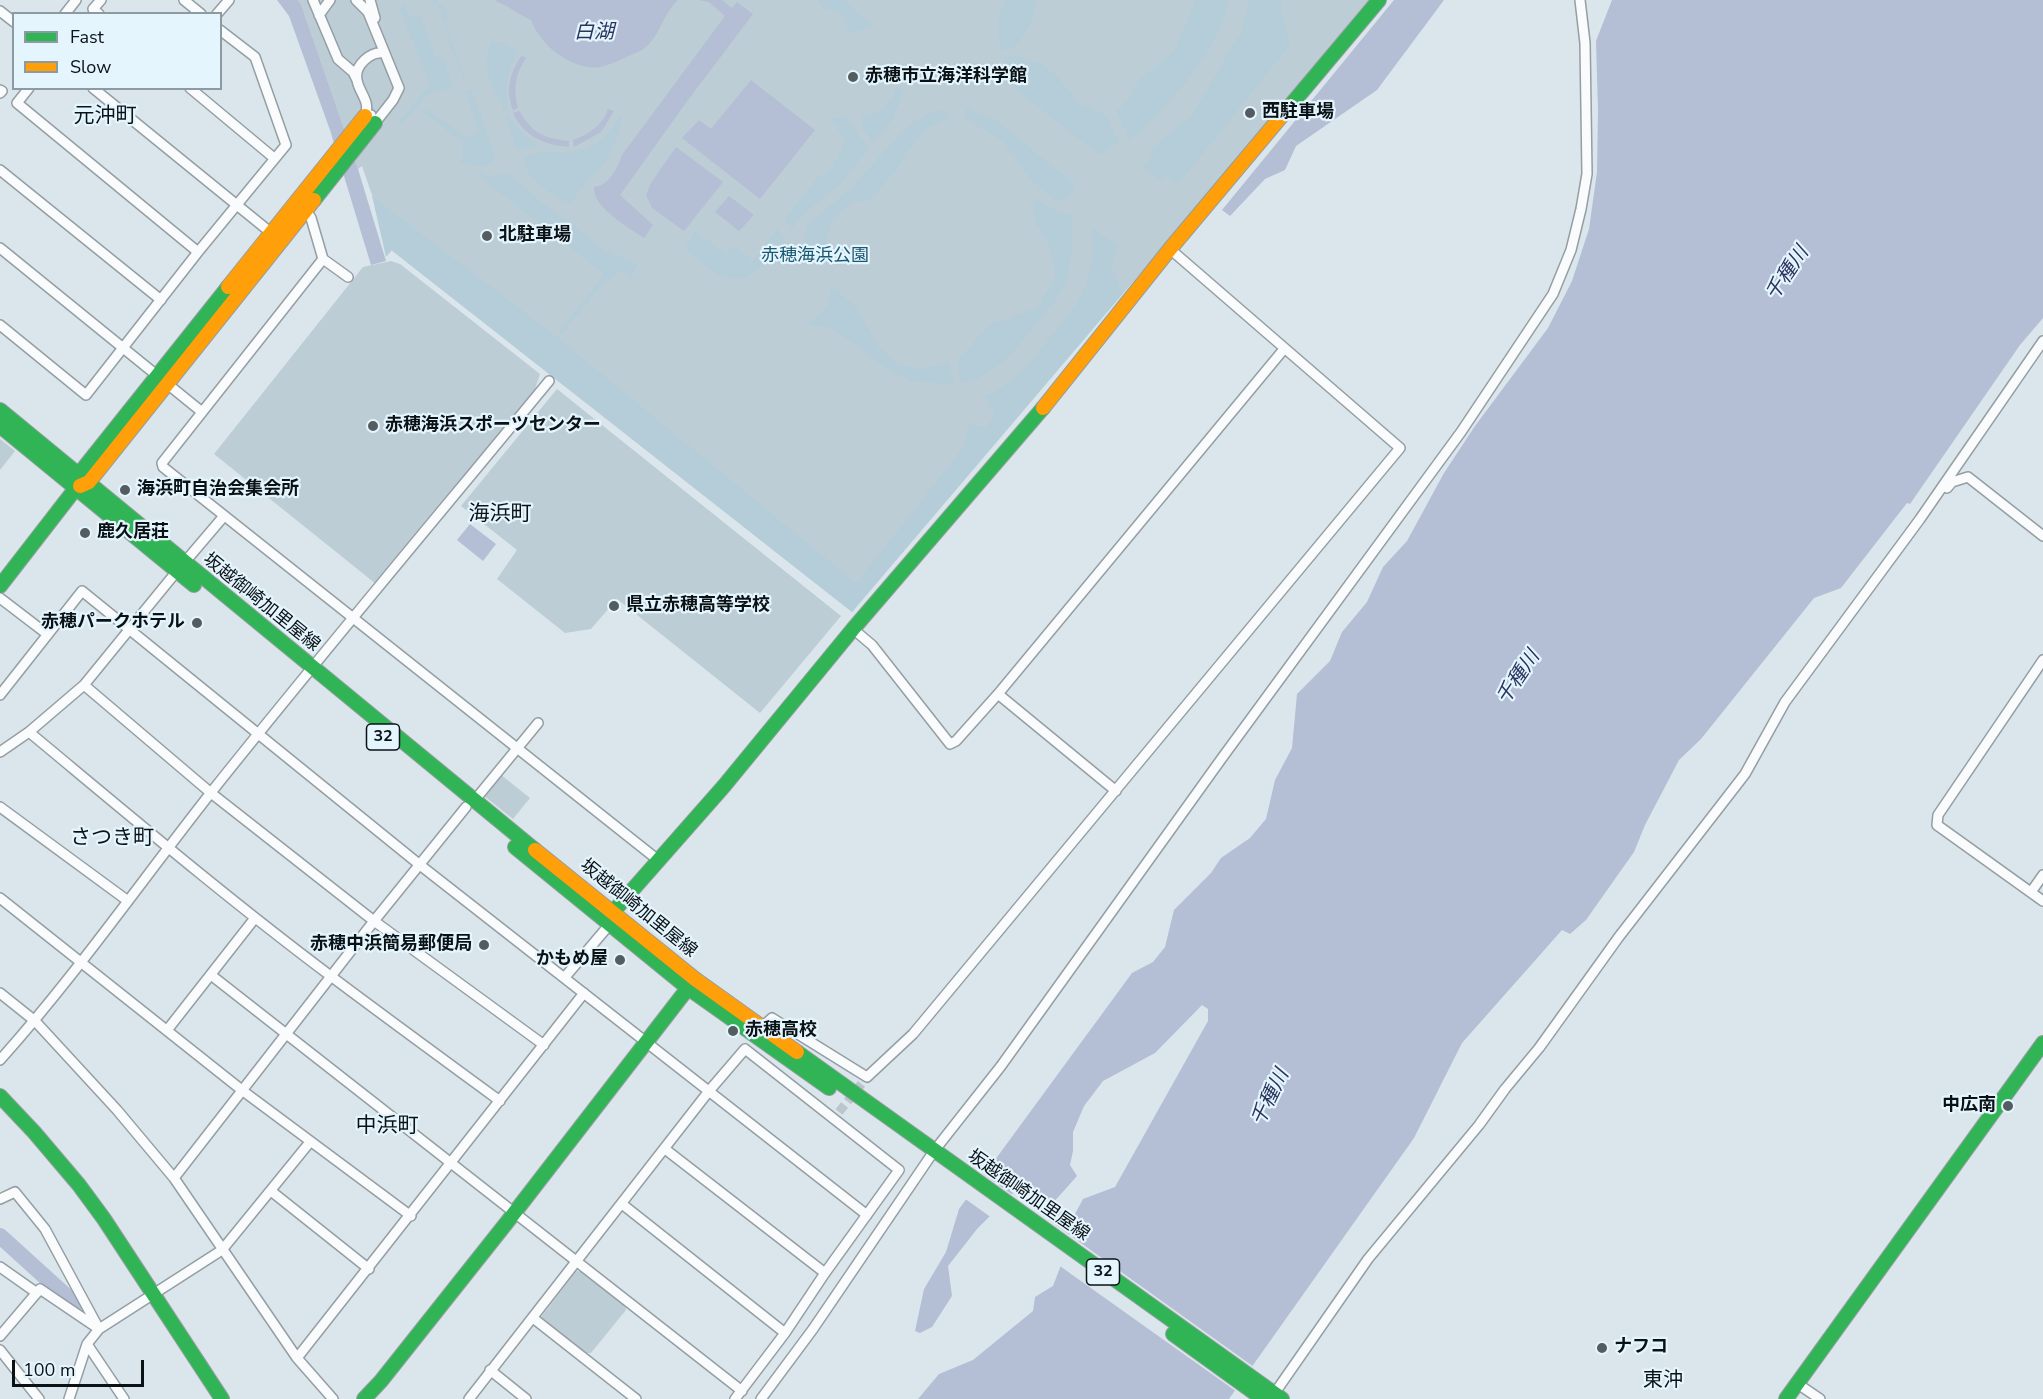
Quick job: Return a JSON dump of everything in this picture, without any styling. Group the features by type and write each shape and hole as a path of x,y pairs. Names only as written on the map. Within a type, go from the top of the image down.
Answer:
{"street":[{"path":"67,12 76,0"},
{"path":"97,12 93,9 101,0"},
{"path":"184,0 199,12"},
{"path":"219,12 229,0"},
{"path":"313,0 338,59 353,72 365,98 367,109 374,118"},
{"path":"319,15 330,0"},
{"path":"0,586 337,161 350,135 374,118 393,100 399,88 368,12 356,0"},
{"path":"370,0 375,16 374,28"},
{"path":"565,977 658,861 724,786 853,629 1017,440 1170,249 1379,0"},
{"path":"760,1399 813,1329 934,1157 1355,575 1461,432 1552,294 1571,250 1587,174 1585,43 1580,0"},
{"path":"0,11 12,20"},
{"path":"0,326 86,395 198,252 286,145 255,57 222,32"},
{"path":"357,80 360,68 370,55 376,52 384,53"},
{"path":"27,90 17,103 198,252"},
{"path":"95,90 276,237"},
{"path":"192,90 274,158"},
{"path":"365,98 379,105 393,100"},
{"path":"337,161 354,149 374,118"},
{"path":"0,170 161,300"},
{"path":"302,205 312,218 323,259 348,277"},
{"path":"0,248 202,412"},
{"path":"469,1399 709,1091 772,1018 867,1077 913,1034 1400,448 1170,249"},
{"path":"323,259 162,463 163,466 658,861"},
{"path":"1269,1396 1368,1259 1479,1125 1539,1048 1618,938 1745,774 1785,702 1920,519 2043,341"},
{"path":"853,629 872,645 950,744 956,741 998,694 1284,349"},
{"path":"0,1060 35,1021 309,670 549,381"},
{"name":"坂越御崎加里屋線","path":"0,410 180,567 692,984 1269,1396"},
{"name":"坂越御崎加里屋線","path":"0,426 81,481"},
{"path":"1920,519 1952,482 1968,477 2043,536"},
{"path":"0,752 29,732 84,684 224,516"},
{"path":"0,695 82,591 420,865 867,1215"},
{"path":"0,598 47,634"},
{"path":"2043,660 1938,814 1937,825 2043,900"},
{"path":"84,684 211,793 374,921 544,1045"},
{"path":"998,694 1116,791"},
{"path":"174,1178 374,921 538,723"},
{"path":"29,732 168,849 255,918 501,1101"},
{"path":"0,807 128,902"},
{"path":"2031,892 2043,875"},
{"path":"0,898 310,1142 411,1216"},
{"path":"168,1029 255,918"},
{"path":"211,975 742,1390"},
{"path":"364,1399 381,1381 692,984"},
{"path":"0,993 35,1021 117,1110 174,1178 297,1358 333,1399"},
{"path":"297,1358 411,1216 584,993"},
{"path":"1786,1399 2043,1043"},
{"path":"735,1399 785,1333 899,1170 837,1115 745,1049"},
{"path":"0,1096 79,1185 222,1399"},
{"path":"69,1399 87,1344 99,1329 154,1296 222,1250 310,1142"},
{"path":"665,1149 825,1273"},
{"path":"271,1191 369,1269"},
{"path":"0,1199 15,1192 45,1229 99,1329"},
{"path":"622,1204 785,1333"},
{"path":"0,1267 37,1293"},
{"path":"0,1336 40,1289 99,1329"},
{"path":"533,1318 636,1399"},
{"path":"87,1344 124,1399"},
{"path":"0,1350 39,1399"},
{"path":"490,1370 526,1399"},
{"path":"1798,1383 1820,1399"}],"green space":[{"name":"赤穂海浜公園","path":"298,0 1373,0 852,612 391,250 362,166 358,169"},
{"path":"435,0 447,9 446,13 449,16 445,24 438,6 430,2"},
{"path":"818,0 845,0 874,27 849,33 843,15 823,8"},
{"path":"1006,0 1037,0 1030,26 1015,48 1002,51 998,25 1000,12"},
{"path":"1195,0 1229,0 1215,40 1176,94 1130,141 1116,110 1122,107 1122,104 1131,96 1139,79 1165,60 1176,48"},
{"path":"1249,0 1283,0 1280,3 1290,45 1181,181 1175,183 1166,176 1160,180 1143,167 1153,155 1152,148 1192,115 1242,30"},
{"path":"405,4 411,18 419,13 437,58 443,57 453,86 428,95 402,124 397,123 430,85 399,8"},
{"path":"445,24 465,82 448,42 450,40 444,28"},
{"path":"491,41 505,44 519,51 509,73 508,109 504,111 489,79 486,60"},
{"path":"1017,56 1040,63 1056,75 1079,103 1106,115 1119,142 1099,155 1020,93 1006,73 1003,57"},
{"path":"895,87 905,90 896,112 884,131 872,142 863,130 862,117 874,113 887,104"},
{"path":"471,89 496,157 487,166 482,167 477,164 475,167 462,163 460,161 464,156 460,149 464,144 423,112 426,108 465,137 479,131 465,92"},
{"path":"968,108 996,120 1076,185 1068,199 1056,201 1030,179 1003,141 966,119 964,112"},
{"path":"948,110 947,119 930,127 908,150 900,165 872,199 851,203 834,220 827,233 823,265 808,263 804,253 804,243 809,223 852,187 907,126 930,112"},
{"path":"619,116 623,117 609,155 572,203 549,192 528,173 524,158 527,156 541,152 574,151 592,146 606,135"},
{"path":"845,116 869,148 842,183 808,211 792,228 784,219 818,177 832,168 845,143 831,118"},
{"path":"509,117 524,135 538,145 518,151 505,118"},
{"path":"480,171 492,178 496,175 511,174 539,200 607,251 636,263 638,266 630,278 620,270 610,281 607,279 562,334 559,332 604,274 481,178"},
{"path":"372,196 556,336 856,583 962,449 969,423 984,428 993,419 994,412 985,396 1006,384 1024,368 1075,306 1089,275 1092,230 1095,229 1119,247 1111,266 1123,293 852,612 392,250 386,257"},
{"path":"1038,199 1050,208 1072,216 1072,247 1068,278 1055,302 1008,358 977,379 961,383 957,362 989,324 1039,306 1056,274 1049,246 1035,223 1032,202"},
{"path":"777,229 786,238 764,265 749,276 741,278 732,279 720,275 685,249 695,231 726,253 734,246 753,260"},
{"name":"赤穂海浜スポーツセンター","path":"391,261 400,264 540,374 532,398 376,584 214,454 363,267"},
{"path":"835,288 856,307 879,347 896,362 921,369 949,362 954,385 910,381 886,368 838,333 824,327 807,324 827,308 831,290"},
{"path":"557,389 841,616 760,713 617,599 591,629 565,633 497,579 517,550 461,506"},
{"path":"0,439 15,451 0,470"},
{"path":"500,774 530,798 513,819 483,795"},
{"path":"576,1271 582,1272 625,1303 626,1310 591,1353 586,1353 541,1320"}],"water":[{"path":"277,0 298,0 301,4 358,169 386,261 371,265 330,130 289,16"},
{"name":"白湖","path":"496,0 678,0 669,10 652,41 645,48 610,64 589,67 579,65 558,54 549,47 531,20"},
{"path":"698,0 722,0 732,8 737,2 753,14 620,195 653,225 644,238 605,209 595,195 594,187 606,182 612,175 622,155 725,16 709,2"},
{"path":"1394,0 1444,0 1377,90 1296,146 1285,170 1265,179 1230,216 1222,210"},
{"name":"千種川","path":"1612,0 2043,0 2043,318 2020,345 1910,504 1907,503 1841,588 1814,598 1701,739 1679,760 1645,825 1634,852 1586,920 1570,934 1562,930 1462,1043 1414,1138 1229,1399 918,1399 939,1374 973,1360 1033,1311 1035,1297 1053,1286 1061,1265 1043,1227 1056,1209 1074,1216 1083,1199 1115,1187 1208,1021 1208,1009 1202,1005 1155,1053 1103,1081 1084,1106 1073,1132 1070,1165 1077,1176 1052,1204 1016,1190 977,1229 948,1266 952,1296 932,1327 920,1333 915,1331 924,1289 946,1252 959,1209 1132,973 1153,962 1165,947 1174,910 1211,873 1221,858 1250,838 1266,819 1275,780 1292,748 1297,694 1330,661 1342,632 1367,602 1383,567 1407,541 1444,473 1475,426 1548,328 1572,281 1589,229 1597,172 1596,41"},
{"path":"522,55 526,58 519,70 516,82 518,108 513,110 509,95 510,81 514,68"},
{"path":"751,80 815,130 760,199 682,138 699,120 711,129"},
{"path":"608,109 614,111 601,132 574,147 573,140 594,129 603,120"},
{"path":"519,111 534,130 545,136 569,141 569,147 544,142 529,134 513,113"},
{"path":"676,147 723,182 684,231 652,208 646,195 651,183"},
{"path":"729,196 754,215 739,231 715,212"},
{"path":"470,524 496,544 483,561 457,540"}],"pier":[{"path":"982,1173 1014,1196 992,1218 964,1198"},
{"path":"1046,1218 1254,1367 1237,1392 1057,1264 1040,1227"}],"waterway":[{"path":"0,1236 75,1304"}],"tunnel":[{"path":"839,1112 867,1077"}],"traffic: fast":[{"path":"1290,106 1379,0"},
{"path":"314,200 375,123"},
{"path":"0,586 76,488 79,474 228,287"},
{"path":"610,921 613,912 724,786 853,629 1043,408"},
{"path":"0,410 535,850"},
{"path":"0,426 194,585"},
{"path":"515,847 688,988 829,1088"},
{"path":"364,1399 381,1381 508,1221 695,979"},
{"path":"1786,1399 2043,1043"},
{"path":"797,1052 1282,1399"},
{"path":"0,1096 79,1185 104,1219 222,1399"},
{"path":"1173,1334 1263,1399"}],"traffic: slow":[{"path":"1043,408 1170,249 1290,106"},
{"path":"228,287 365,116"},
{"path":"80,486 89,482 314,200"},
{"path":"535,850 695,979 797,1052"}],"place":[{"name":"赤穂市立海洋科学館","path":"853,77"},
{"name":"西駐車場","path":"1250,113"},
{"name":"北駐車場","path":"487,236"},
{"name":"赤穂海浜スポーツセンター","path":"373,426"},
{"name":"海浜町自治会集会所","path":"125,490"},
{"name":"鹿久居荘","path":"85,533"},
{"name":"県立赤穂高等学校","path":"614,606"},
{"name":"赤穂パークホテル","path":"197,623"},
{"name":"赤穂中浜簡易郵便局","path":"484,945"},
{"name":"かもめ屋","path":"620,960"},
{"name":"赤穂高校","path":"733,1031"},
{"name":"中広南","path":"2008,1106"},
{"name":"ナフコ","path":"1602,1348"}],"district":[{"name":"元沖町","path":"105,117"},
{"name":"海浜町","path":"500,515"},
{"name":"さつき町","path":"112,839"},
{"name":"中浜町","path":"387,1127"},
{"name":"東沖","path":"1663,1381"}]}
